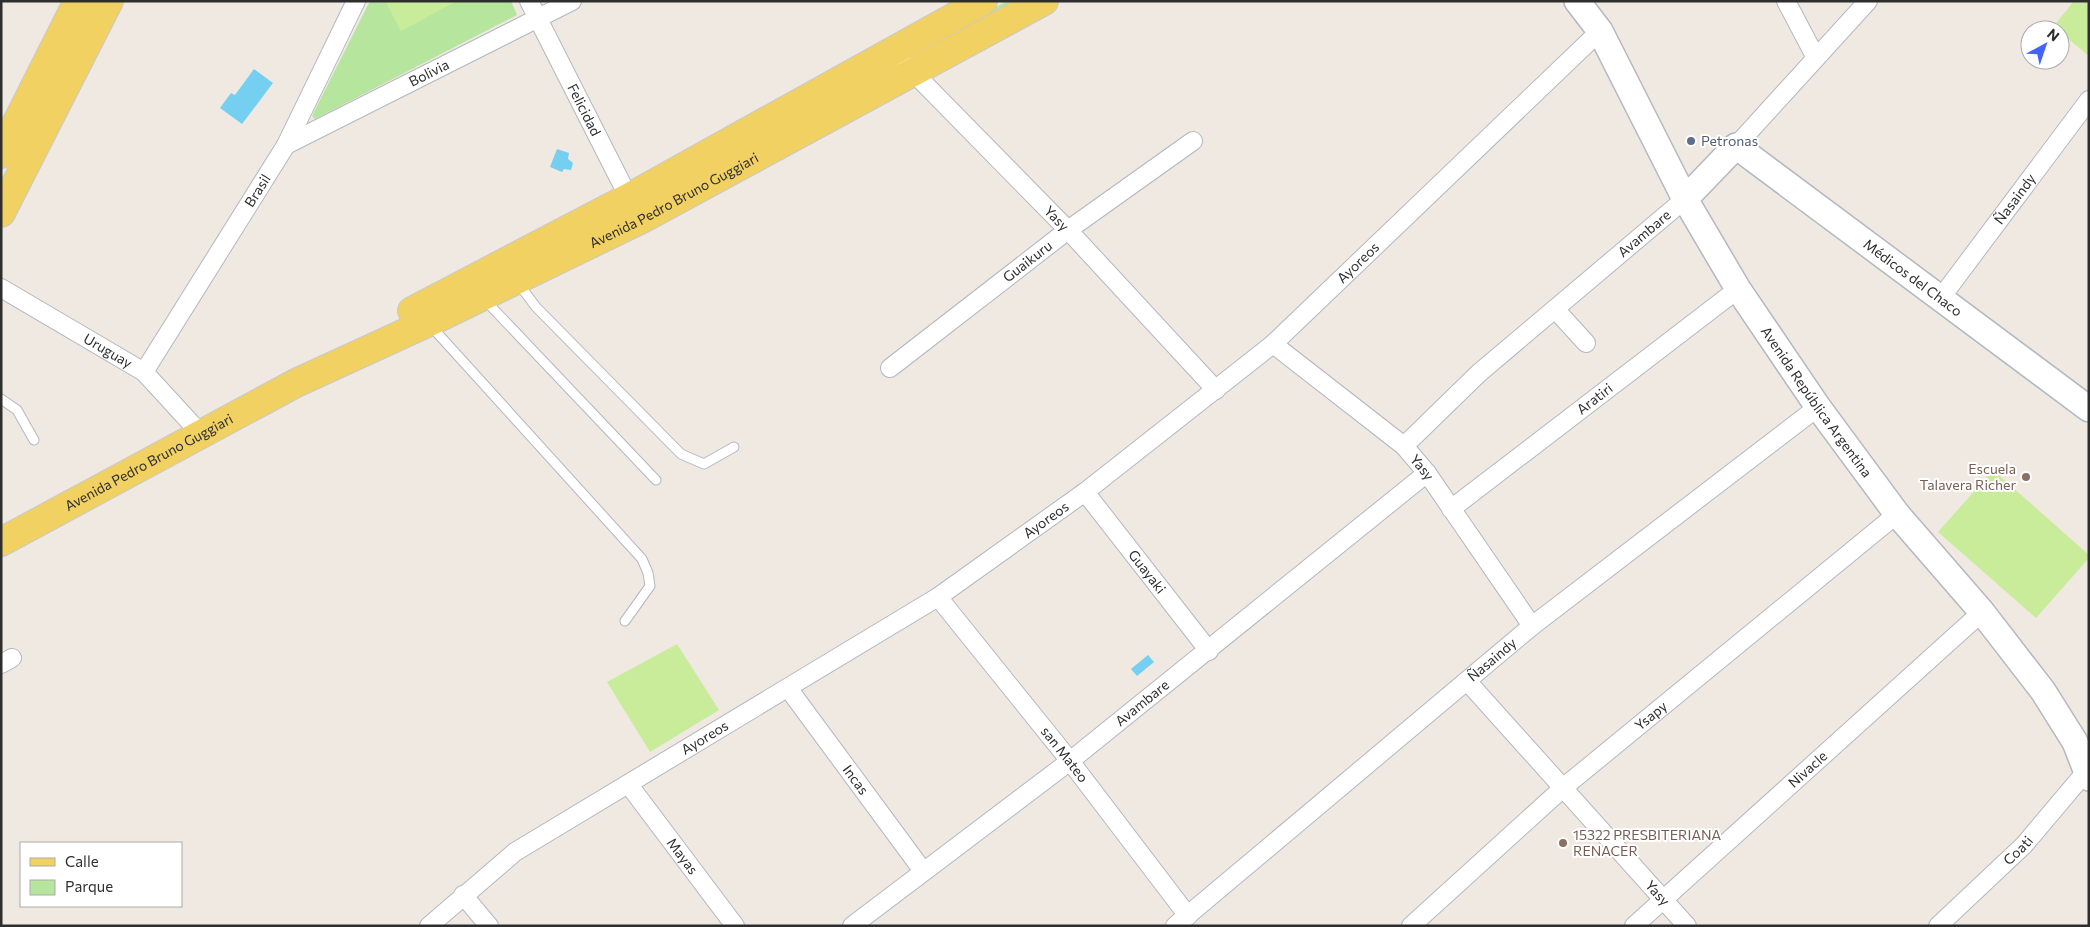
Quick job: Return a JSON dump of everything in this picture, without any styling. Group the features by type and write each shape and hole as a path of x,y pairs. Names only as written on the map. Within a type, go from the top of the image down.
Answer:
{"main road":[{"path":"1,154 78,1"},
{"path":"1,213 109,1"},
{"name":"Avenida Pedro Bruno Guggiari","path":"1,542 200,433 296,383 428,323 516,280 892,50 983,1"},
{"name":"Avenida Pedro Bruno Guggiari","path":"296,383 390,322 635,208 913,72 1044,1"},
{"name":"Avenida República Argentina","path":"1577,1 1600,31 1685,199 1738,288 1818,406 1897,514 1982,612 2043,691 2075,742 2088,772"},
{"name":"Avambare","path":"1685,199 1736,146"},
{"name":"Médicos del Chaco","path":"1736,146 2089,409"}],"street":[{"name":"Brasil","path":"144,372 286,145 356,1"},
{"name":"Felicidad","path":"529,1 635,208"},
{"name":"Bolivia","path":"286,145 538,20 572,1"},
{"path":"1786,1 1816,58"},
{"name":"Avambare","path":"1736,146 1868,1"},
{"name":"Ayoreos","path":"429,926 515,852 938,597 1085,492 1273,344 1600,31"},
{"name":"Yasy","path":"892,50 1068,230 1216,390"},
{"name":"Ñasaindy","path":"1940,299 2089,100"},
{"name":"Guaikuru","path":"890,368 1068,230 1193,141"},
{"name":"Avambare","path":"1404,446 1479,373 1685,199"},
{"name":"Uruguay","path":"1,288 144,372 200,433"},
{"name":"Aratiri","path":"1451,509 1738,288"},
{"path":"1555,309 1586,342"},
{"name":"Yasy","path":"1273,344 1404,446 1427,473 1532,626"},
{"name":"Ñasaindy","path":"1182,921 1532,626 1818,406"},
{"name":"Avambare","path":"852,926 1070,761 1209,651 1427,473"},
{"name":"Guayaki","path":"1085,492 1209,651"},
{"name":"Ysapy","path":"1411,926 1564,787 1897,514"},
{"name":"san Mateo","path":"938,597 1070,761 1182,921"},
{"name":"Nivacle","path":"1634,926 1982,612"},
{"name":"Yasy","path":"1467,681 1687,926"},
{"name":"Incas","path":"788,688 924,871"},
{"name":"Coati","path":"1938,926 2024,845 2088,772"},
{"name":"Mayas","path":"629,785 735,926"},
{"path":"463,895 489,926"}],"lane":[{"path":"516,280 536,307 681,454 704,464 734,448"},
{"path":"482,297 656,480"},
{"path":"428,323 642,559 648,573 650,586 625,621"},
{"path":"1,400 17,410 34,440"}],"green space":[{"path":"370,1 511,1 517,15 315,119 312,116"},
{"path":"385,1 457,1 401,31"},
{"path":"1007,1 1027,1 916,53 918,48"},
{"path":"2074,1 2089,1 2089,56 2070,40 2070,20 2059,20"},
{"path":"1993,470 2089,555 2089,558 2036,618 1938,532"},
{"path":"677,644 719,710 650,752 607,682"}],"water":[{"path":"254,69 273,83 242,124 220,108 231,93 235,95"},
{"path":"557,149 569,153 568,159 573,163 571,170 564,169 562,172 550,167"},
{"path":"1148,655 1154,662 1137,676 1131,669"}],"place":[{"name":"Petronas","path":"1691,141"},
{"name":"Escuela Talavera Richer","path":"2026,477"},
{"name":"15322 PRESBITERIANA RENACER","path":"1563,843"}]}
